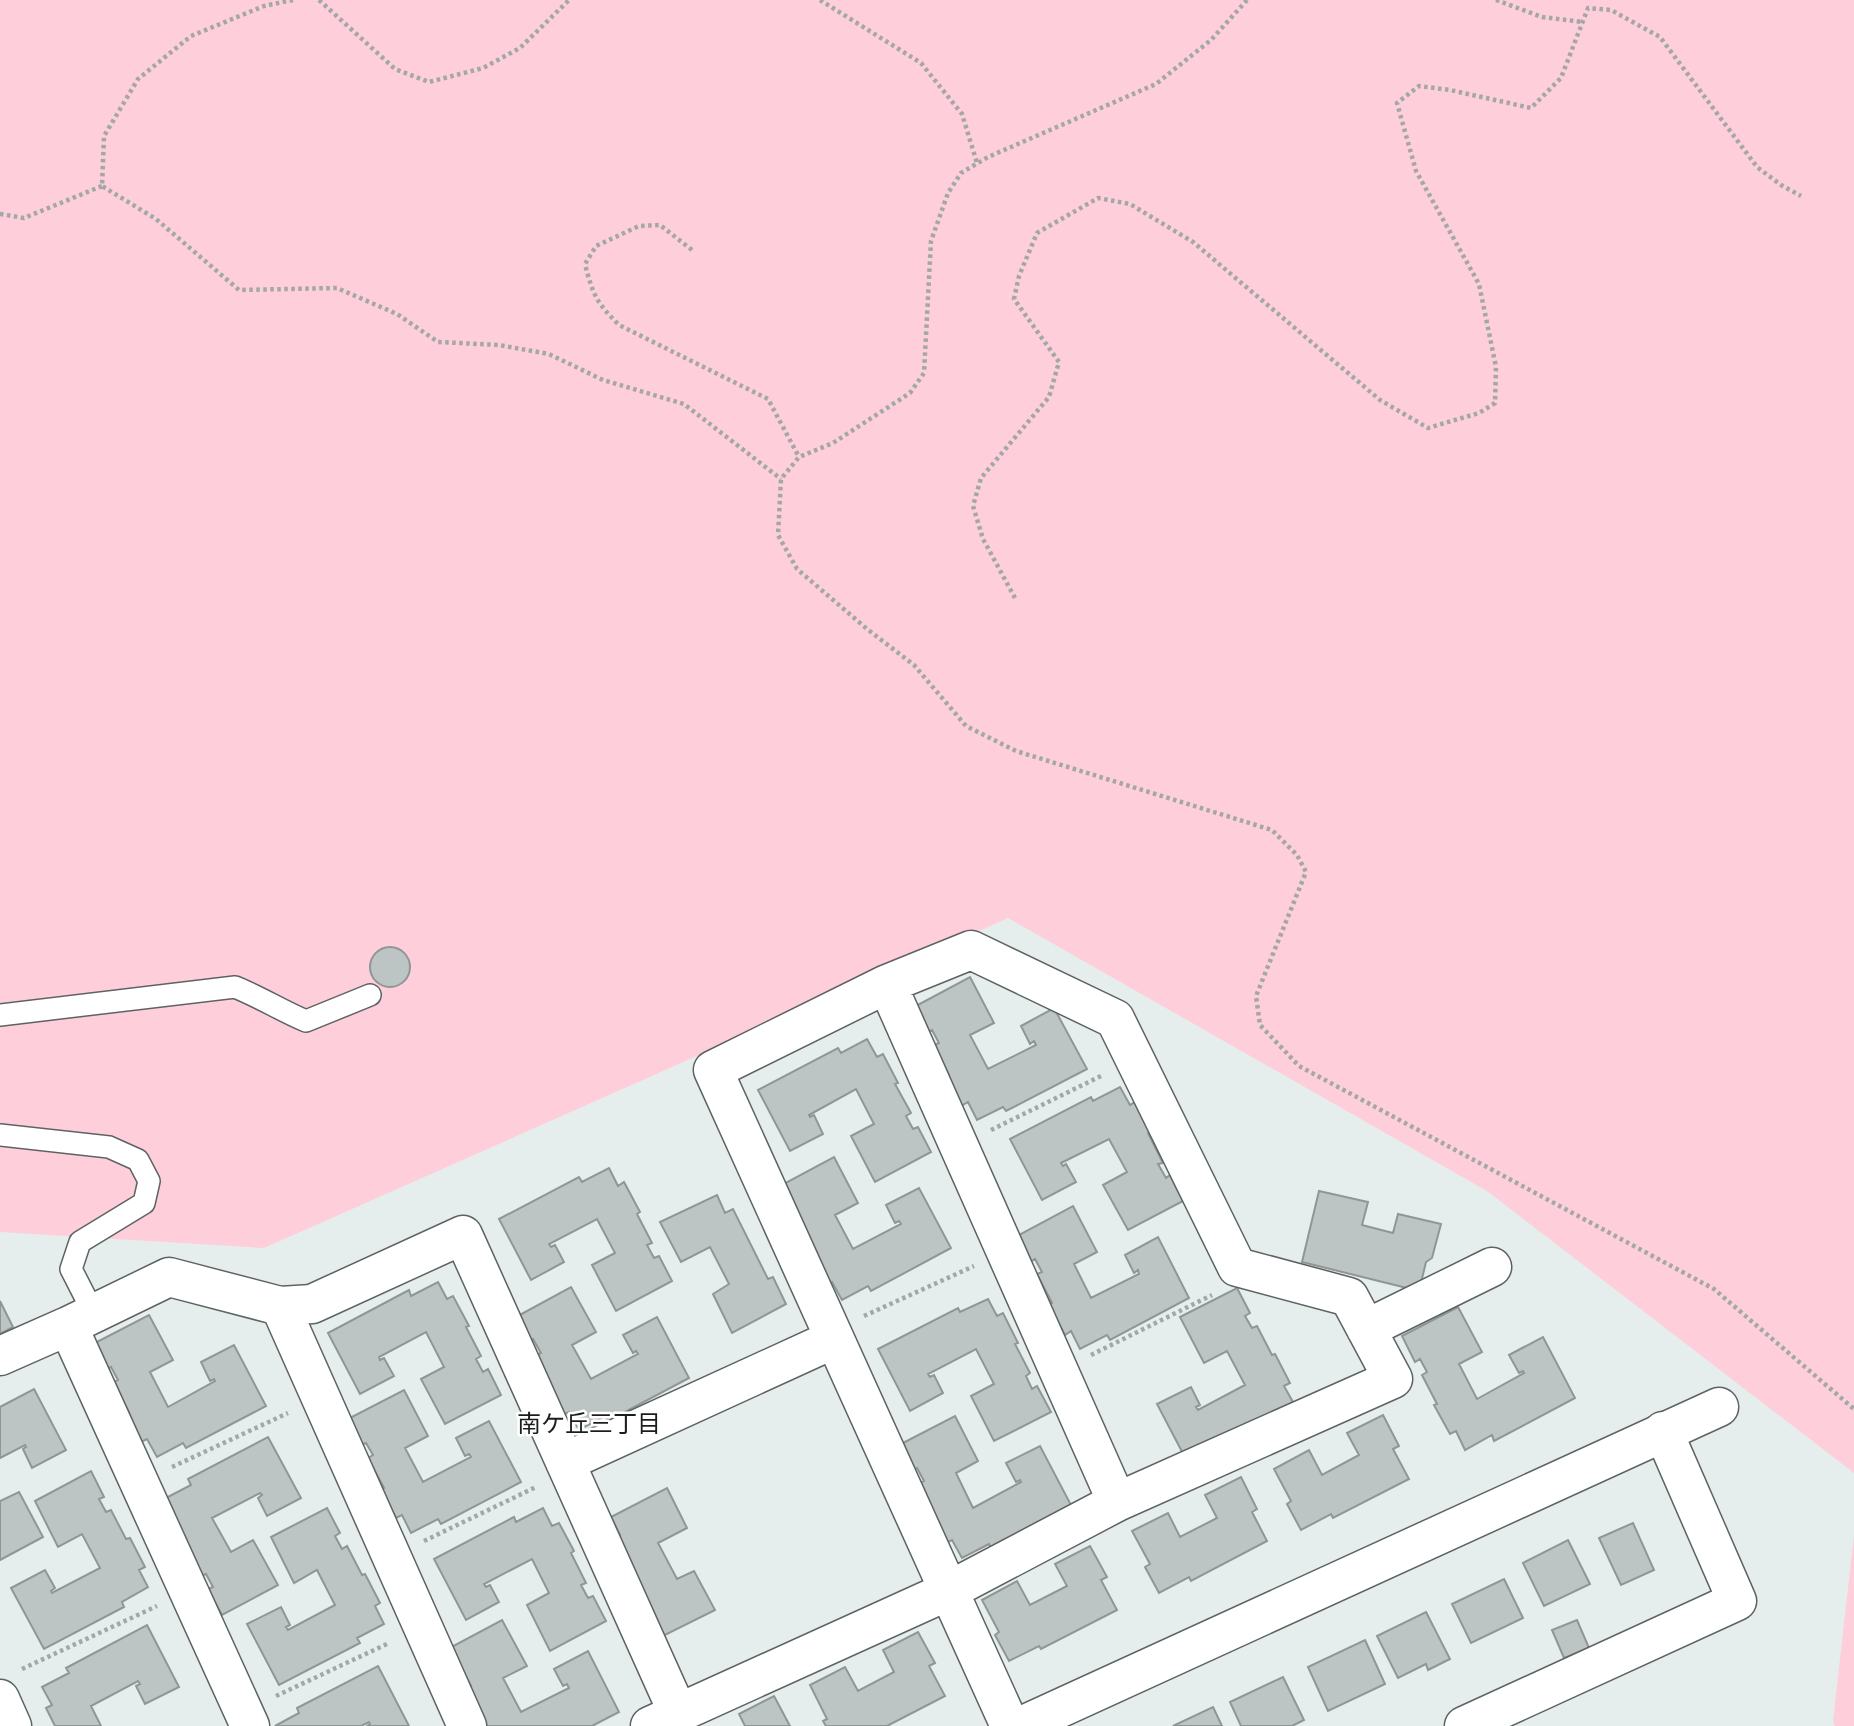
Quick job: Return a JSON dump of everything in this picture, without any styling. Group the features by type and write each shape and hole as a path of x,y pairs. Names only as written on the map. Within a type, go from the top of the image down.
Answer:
{"street":[{"path":"0,1356 169,1277 280,1306 312,1304 463,1235 567,1466 664,1719 948,1591 1117,1503 1393,1379 1349,1297 1237,1267 1115,1019 971,950 887,984 713,1070 948,1591 1010,1726"},
{"path":"887,984 1117,1503"},
{"path":"1366,1329 1492,1267"},
{"path":"280,1306 467,1726"},
{"path":"81,1320 139,1482 247,1719"},
{"path":"567,1466 833,1335"},
{"path":"1021,1726 1719,1407"},
{"path":"1464,1726 1737,1601 1663,1431"},
{"path":"8,1686 12,1726"}],"lane":[{"path":"0,1015 235,988 258,996 282,1011 306,1021 370,995"},
{"path":"0,1135 109,1147 138,1160 149,1181 144,1203 80,1242 71,1269 81,1320"}],"path":[{"path":"102,186 104,136 138,79 191,36 264,6 293,0"},
{"path":"319,0 395,69 429,82 482,68 520,48 569,0"},
{"path":"820,0 921,62 962,114 977,163"},
{"path":"1247,0 1211,40 1156,84 1000,151 961,173 947,193 931,241 924,373 910,393 833,443 799,457 780,479 778,535 797,569 914,665 966,726 1016,751 1272,830 1297,855 1306,872 1256,996 1261,1025 1299,1066 1714,1289 1854,1409"},
{"path":"1496,0 1542,18 1583,22"},
{"path":"1015,598 983,539 973,506 981,478 1049,397 1059,362 1014,299 1019,276 1037,233 1098,198 1130,204 1193,242 1380,400 1428,428 1479,413 1495,402 1496,367 1479,284 1416,170 1397,103 1419,86 1531,108 1561,78 1588,8 1611,10 1660,37 1757,167 1801,196"},
{"path":"0,214 24,218 102,186"},
{"path":"102,186 156,219 239,290 337,288 397,314 438,342 499,345 549,354 603,380 684,404 780,479"},
{"path":"692,250 660,225 639,226 596,246 585,264 591,289 601,307 619,325 768,399 799,457"},
{"path":"959,1146 1135,1059"},
{"path":"833,1335 1006,1251"},
{"path":"1059,1371 1224,1289 1237,1267"},
{"path":"139,1482 321,1397"},
{"path":"392,1557 567,1466"},
{"path":"8,1686 189,1591"},
{"path":"247,1719 423,1627"}],"shaded area":[{"path":"0,0 1854,0 1854,1473 1487,1191 1008,918 264,1248 0,1232"},
{"path":"1854,1535 1854,1726 1835,1726 1833,1721"}],"building":[{"path":"390,947 398,948 404,953 409,959 409,975 404,981 398,986 390,987 382,986 376,981 371,975 370,967 371,959 376,953 382,948"},
{"path":"970,977 994,1023 970,1035 988,1069 1036,1045 1034,1041 1030,1044 1021,1026 1054,1008 1087,1069 1006,1111 1003,1107 977,1120 968,1102 961,1106 934,1045 939,1043 932,1030 927,1033 914,1007"},
{"path":"867,1039 877,1057 883,1054 911,1113 906,1116 913,1129 918,1127 931,1152 875,1182 851,1136 874,1124 856,1089 809,1115 814,1115 823,1134 790,1151 758,1090 838,1048 841,1053"},
{"path":"1120,1087 1130,1105 1135,1102 1151,1131 1148,1133 1163,1163 1158,1164 1166,1178 1170,1175 1183,1201 1128,1230 1103,1185 1127,1172 1109,1139 1061,1163 1063,1166 1066,1164 1076,1182 1042,1200 1010,1139 1091,1097 1093,1101"},
{"path":"834,1157 858,1203 835,1215 853,1249 901,1224 899,1221 895,1223 886,1205 919,1188 951,1248 871,1291 868,1286 842,1300 832,1282 826,1285 799,1225 803,1223 778,1187"},
{"path":"609,1168 618,1186 624,1182 652,1243 647,1245 654,1258 659,1256 672,1281 616,1311 592,1265 615,1253 597,1219 549,1244 551,1247 555,1245 564,1262 531,1280 499,1219 579,1177 582,1182"},
{"path":"1319,1191 1368,1202 1362,1225 1393,1233 1398,1214 1441,1224 1432,1258 1426,1262 1419,1291 1302,1262"},
{"path":"717,1195 725,1213 733,1209 768,1279 773,1277 786,1304 732,1333 713,1294 729,1284 710,1247 681,1262 660,1222"},
{"path":"1073,1206 1097,1252 1074,1264 1091,1298 1139,1274 1138,1270 1134,1273 1125,1255 1158,1237 1189,1298 1110,1340 1107,1335 1080,1349 1071,1331 1065,1335 1037,1274 1042,1272 1035,1259 1030,1262 1017,1236"},
{"path":"438,1282 447,1299 453,1296 481,1356 476,1359 483,1372 488,1369 501,1395 445,1424 421,1379 444,1367 426,1332 379,1357 380,1360 384,1358 394,1376 360,1394 328,1333 409,1290 411,1296"},
{"path":"571,1287 596,1332 572,1345 591,1379 638,1354 636,1351 633,1353 623,1335 657,1317 689,1378 608,1421 605,1416 579,1430 569,1412 563,1415 536,1355 541,1353 533,1339 529,1342 516,1317"},
{"path":"1237,1288 1250,1313 1245,1316 1252,1328 1257,1326 1290,1383 1284,1386 1294,1404 1189,1465 1157,1404 1191,1387 1200,1405 1196,1407 1198,1410 1245,1385 1227,1351 1204,1363 1180,1317"},
{"path":"988,1299 997,1316 1003,1313 1030,1373 1026,1376 1032,1389 1037,1386 1051,1412 994,1441 971,1396 994,1384 976,1349 928,1374 930,1377 934,1375 943,1393 910,1411 878,1349 958,1308 960,1312"},
{"path":"0,1301 13,1327 0,1334"},
{"path":"1458,1307 1482,1352 1459,1364 1477,1399 1524,1373 1519,1373 1509,1355 1543,1337 1575,1398 1494,1441 1492,1435 1465,1450 1456,1431 1450,1434 1422,1375 1427,1372 1420,1359 1415,1362 1402,1336"},
{"path":"149,1315 173,1360 150,1372 168,1407 215,1381 210,1381 201,1362 234,1345 266,1406 186,1448 183,1443 157,1457 147,1439 141,1442 113,1383 118,1380 111,1367 106,1369 93,1344"},
{"path":"34,1389 66,1450 32,1468 23,1449 25,1445 0,1458 0,1407"},
{"path":"404,1390 428,1436 405,1448 423,1482 471,1457 469,1454 465,1456 456,1438 489,1421 521,1482 441,1524 438,1519 411,1533 402,1515 396,1518 368,1458 373,1455 366,1443 361,1445 348,1419"},
{"path":"1383,1415 1399,1446 1393,1449 1409,1479 1333,1518 1331,1514 1301,1530 1287,1504 1291,1501 1274,1469 1309,1450 1322,1475 1359,1455 1347,1433"},
{"path":"955,1416 978,1461 956,1473 973,1508 1021,1482 1016,1482 1006,1463 1040,1446 1072,1507 991,1549 989,1544 962,1558 952,1540 946,1543 919,1484 924,1481 917,1468 912,1470 899,1445"},
{"path":"268,1437 301,1498 267,1516 258,1498 262,1495 260,1493 212,1518 231,1552 253,1540 278,1585 222,1615 208,1589 213,1587 206,1574 201,1576 164,1499 191,1485 188,1479"},
{"path":"91,1471 104,1497 99,1499 106,1512 111,1510 145,1567 139,1570 148,1587 122,1602 124,1607 44,1649 11,1588 45,1570 55,1588 52,1593 100,1568 82,1534 58,1547 35,1501"},
{"path":"1241,1477 1257,1509 1252,1512 1267,1541 1191,1581 1189,1577 1159,1593 1145,1567 1150,1564 1132,1531 1168,1513 1180,1537 1217,1518 1205,1495"},
{"path":"667,1488 687,1528 658,1543 677,1579 694,1571 715,1610 661,1637 614,1539 620,1535 611,1517"},
{"path":"19,1492 43,1537 0,1560 0,1501"},
{"path":"327,1508 340,1533 335,1536 342,1549 347,1546 380,1603 375,1606 384,1624 357,1638 360,1643 279,1685 247,1624 281,1607 290,1625 286,1627 288,1630 335,1605 317,1570 294,1583 271,1537"},
{"path":"543,1508 552,1526 559,1523 574,1551 571,1553 586,1583 581,1585 588,1598 593,1596 606,1621 550,1651 527,1605 549,1593 532,1559 484,1584 486,1587 490,1585 499,1602 466,1620 434,1559 514,1517 516,1522"},
{"path":"1633,1523 1654,1570 1621,1585 1599,1538"},
{"path":"1568,1540 1590,1584 1544,1606 1523,1563"},
{"path":"1090,1546 1107,1577 1101,1580 1117,1610 1041,1649 1039,1646 1009,1661 995,1635 999,1632 982,1600 1017,1581 1030,1605 1067,1586 1055,1564"},
{"path":"1504,1579 1523,1618 1471,1643 1452,1604"},
{"path":"1426,1612 1450,1659 1428,1670 1426,1664 1398,1678 1377,1636"},
{"path":"502,1620 527,1666 503,1678 521,1712 569,1688 567,1684 563,1686 554,1669 588,1651 619,1712 592,1726 482,1726 467,1688 471,1686 464,1673 460,1675 446,1650"},
{"path":"1577,1620 1589,1648 1564,1658 1552,1630"},
{"path":"147,1625 179,1687 145,1704 136,1686 140,1684 138,1681 91,1706 101,1726 55,1726 46,1708 52,1705 42,1687 69,1673 66,1668"},
{"path":"918,1632 935,1663 929,1666 945,1696 887,1726 826,1726 823,1721 827,1719 810,1685 845,1667 858,1691 894,1672 883,1650"},
{"path":"1365,1640 1385,1684 1328,1711 1308,1667"},
{"path":"378,1666 409,1726 367,1726 369,1722 361,1726 275,1726 299,1713 297,1708"},
{"path":"1283,1677 1304,1720 1292,1726 1241,1726 1230,1702"},
{"path":"774,1696 790,1726 745,1726 739,1714"},
{"path":"1213,1707 1222,1726 1173,1726"}],"district":[{"name":"南ケ丘三丁目","path":"589,1424"}]}
